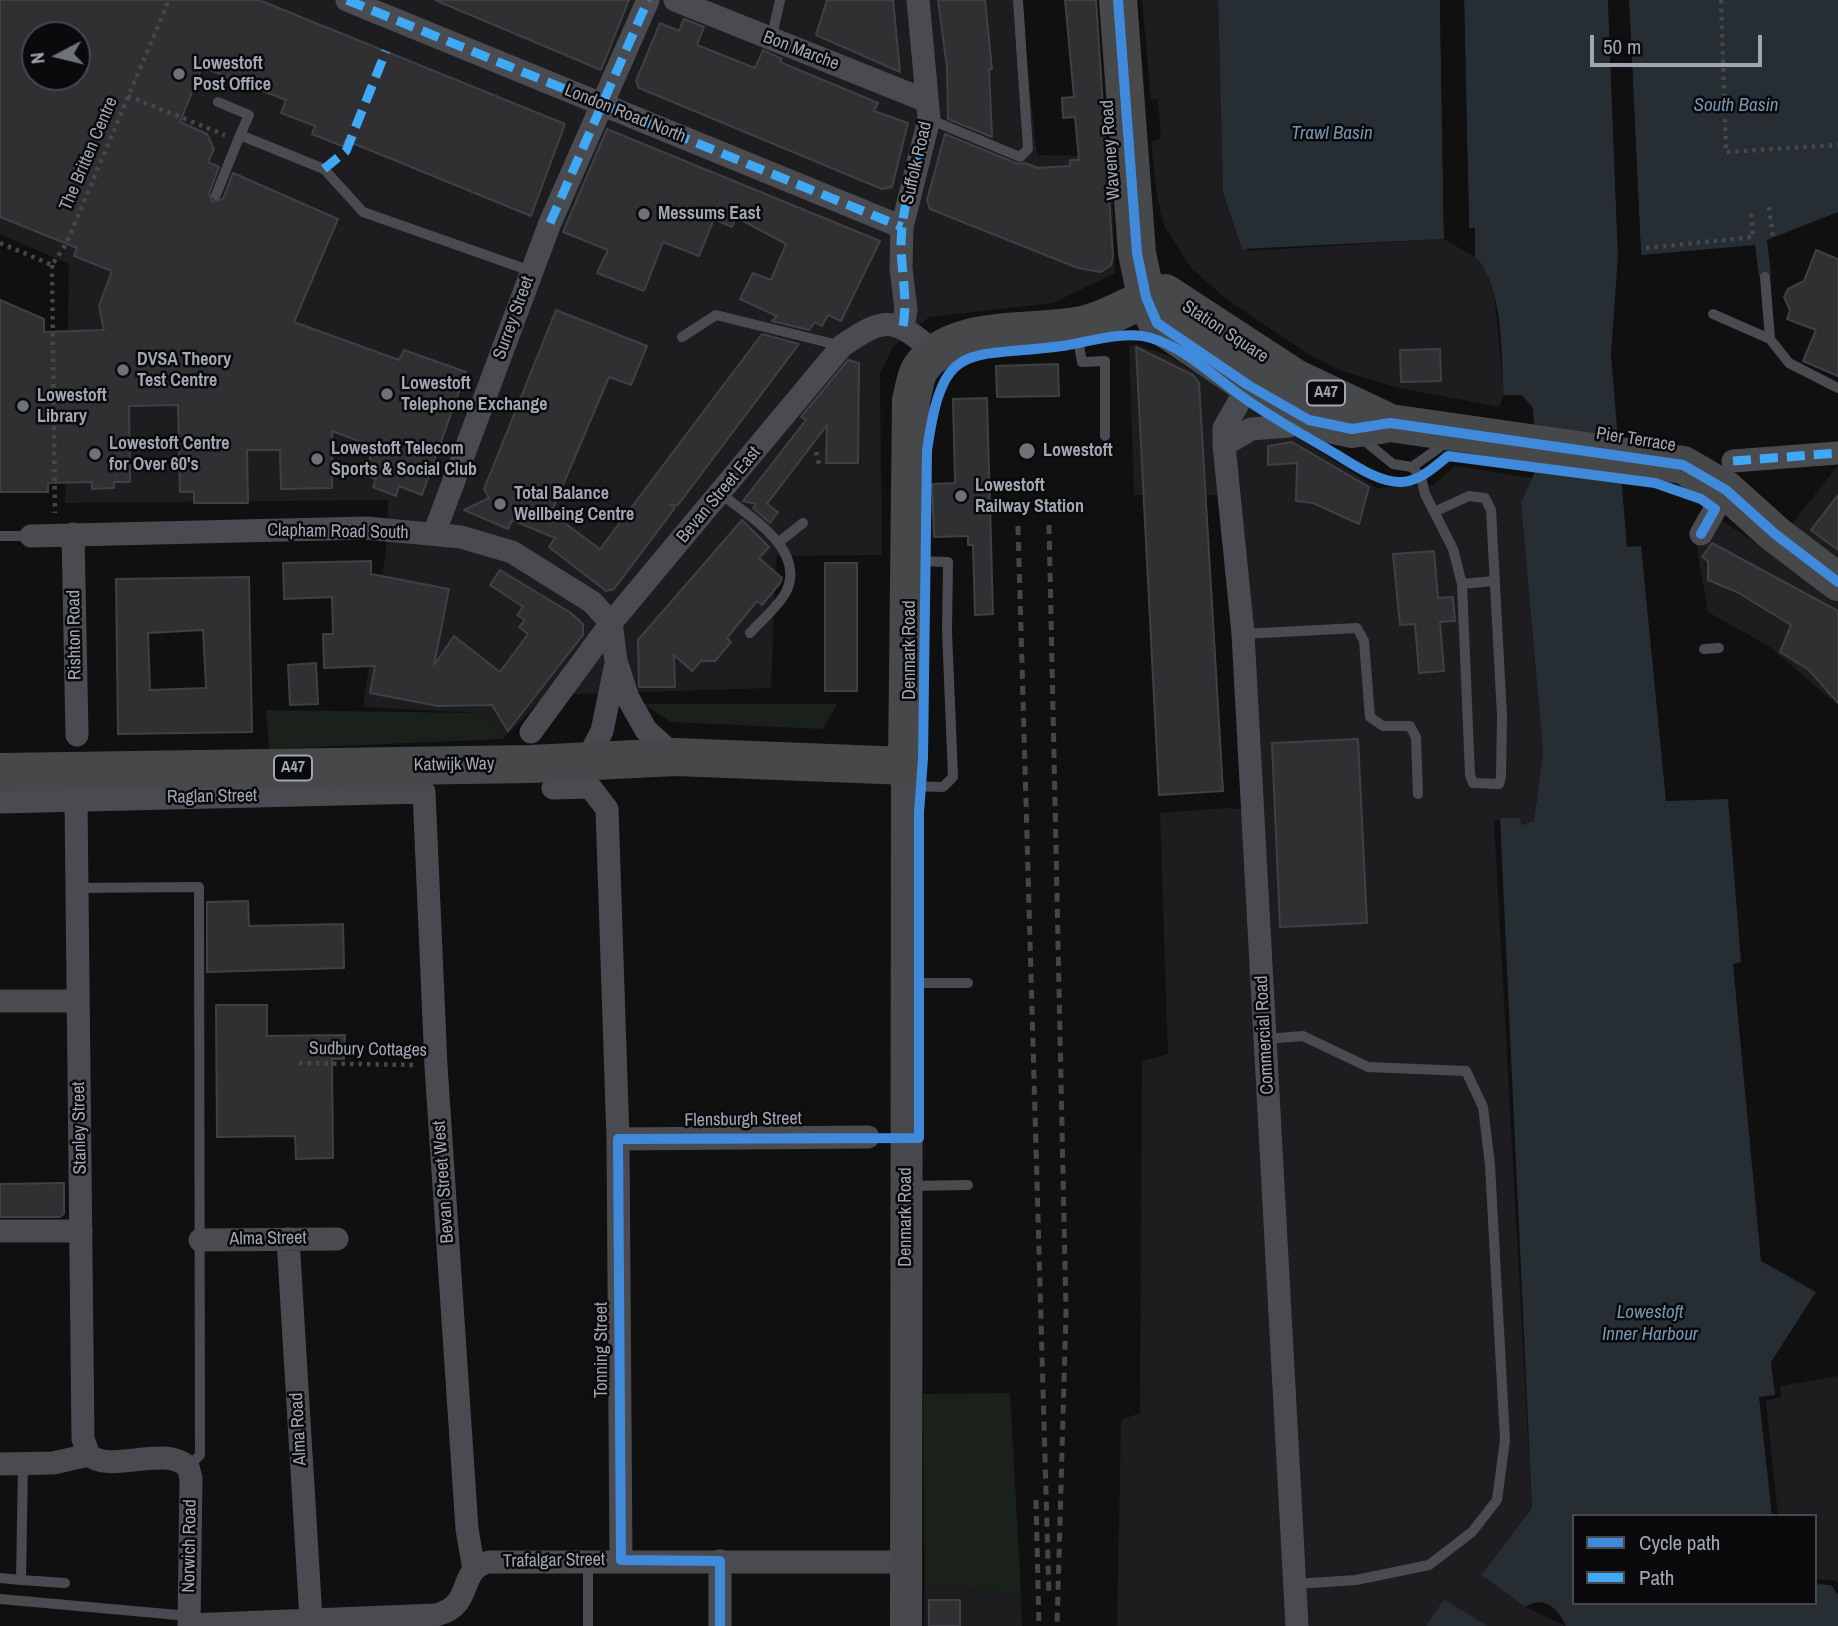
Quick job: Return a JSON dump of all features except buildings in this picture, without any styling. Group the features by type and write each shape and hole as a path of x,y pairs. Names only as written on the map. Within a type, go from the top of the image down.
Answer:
{"highway":[{"name":"Waveney Road","path":"1118,0 1133,220 1146,297"},
{"name":"Station Square","path":"1146,297 1165,293 1257,371 1309,420 1352,429 1390,424"},
{"path":"936,353 983,336 1076,327 1100,320 1146,297"},
{"name":"Denmark Road","path":"907,776 911,400 919,370 936,353"},
{"name":"Station Square","path":"1257,371 1295,378 1390,424"},
{"name":"Pier Terrace","path":"1390,424 1659,459 1691,469 1729,476 1774,534 1838,582"},
{"name":"Katwijk Way","path":"0,772 586,762 676,757 907,776"}],"street":[{"name":"London Road North","path":"347,0 902,227"},
{"name":"Surrey Street","path":"434,534 550,223 648,0"},
{"name":"Bon Marche","path":"675,0 771,40 928,116"},
{"name":"Suffolk Road","path":"903,326 906,310 901,268 902,227 928,116 918,0"},
{"name":"Bevan Street East","path":"531,732 611,624 842,346 877,326 903,326"},
{"path":"903,326 936,353"},
{"name":"Commercial Road","path":"1257,371 1224,428 1224,445 1243,634 1297,1626"},
{"path":"1224,445 1251,429 1289,426 1309,420"},
{"path":"1701,534 1729,476 1838,453"},
{"name":"Clapham Road South","path":"31,536 366,528 461,537 512,552 592,602 611,624"},
{"name":"Rishton Road","path":"64,535 77,735"},
{"path":"611,624 616,661 628,698 646,730 676,757"},
{"path":"586,762 602,731 612,694 616,661"},
{"name":"Denmark Road","path":"906,1626 907,776"},
{"name":"Tonning Street","path":"553,788 590,788 607,808 618,1139 621,1560"},
{"name":"Raglan Street","path":"0,802 424,792"},
{"name":"Bevan Street West","path":"424,792 436,1066 467,1529 474,1570"},
{"name":"Stanley Street","path":"76,800 83,1439 89,1455"},
{"path":"0,1001 78,1001"},
{"name":"Flensburgh Street","path":"618,1139 868,1137"},
{"path":"0,1231 81,1231"},
{"name":"Alma Road","path":"288,1239 310,1619"},
{"name":"Alma Street","path":"200,1240 337,1239"},
{"path":"0,1464 52,1463 89,1455 101,1460 175,1459 188,1467"},
{"name":"Norwich Road","path":"188,1467 191,1478 189,1622"},
{"name":"Trafalgar Street","path":"474,1570 489,1562 587,1559 906,1562"},
{"path":"720,1562 720,1626"},
{"path":"189,1622 436,1615 451,1619 460,1604 468,1576 474,1570"}],"lane":[{"path":"771,40 780,0"},
{"path":"928,116 1020,157 1028,149 1018,0"},
{"path":"216,195 249,115 218,102"},
{"path":"239,138 324,169 363,212 531,271"},
{"path":"1765,277 1770,339"},
{"path":"1713,314 1770,339 1789,363 1838,388"},
{"path":"682,337 716,315 842,346"},
{"path":"1076,327 1082,362 1105,361 1105,436"},
{"path":"1352,429 1371,449 1392,464 1412,467 1421,477 1434,512 1453,549 1462,584 1470,775 1473,783 1493,785 1499,783 1501,777 1502,716 1489,503 1485,498 1469,495 1434,512"},
{"path":"1412,467 1458,434"},
{"path":"720,493 779,542 787,557 791,579 785,595 750,633"},
{"path":"779,542 803,523"},
{"name":"Clapham Road South","path":"0,536 31,536"},
{"path":"1462,584 1494,581"},
{"path":"1243,634 1357,628 1364,641 1370,717 1384,726 1410,726 1416,737 1418,794"},
{"path":"1704,649 1719,648"},
{"path":"75,888 200,887 200,1455 188,1467"},
{"path":"906,984 968,982"},
{"path":"1265,1039 1303,1036 1368,1067 1466,1071 1483,1107 1500,1311 1505,1440 1497,1500 1472,1532 1429,1565 1356,1580 1294,1584"},
{"path":"906,1186 968,1185"},
{"path":"22,1580 23,1464"},
{"path":"587,1559 589,1626"},
{"path":"0,1578 65,1583"},
{"path":"0,1599 189,1622"}],"path":[{"path":"1721,0 1727,152 1838,145"},
{"path":"128,96 239,138"},
{"path":"1769,207 1773,238"},
{"path":"1646,248 1753,237 1751,212"},
{"path":"0,243 52,265 64,535"},
{"path":"816,452 820,468"}],"shaded area":[{"path":"0,0 1020,0 1037,155 1111,156 1115,273 1053,303 929,317 893,347 880,373 882,555 776,556 771,688 546,695 503,739 480,713 363,707 386,551 388,500 65,503 69,264 0,234"},
{"path":"1142,0 1218,0 1223,192 1248,251 1444,239 1475,257 1484,265 1494,291 1504,395 1499,407 1395,387 1336,369 1302,350 1225,298 1192,269 1164,226 1157,196 1151,142 1161,138 1158,99 1151,99"},
{"path":"1136,344 1169,356 1377,488 1433,485 1455,466 1532,478 1521,504 1543,752 1534,821 1521,825 1518,818 1494,821 1532,1508 1481,1575 1525,1607 1566,1626 1117,1626 1121,1420 1140,1413 1142,1061 1168,1054 1160,813 1226,808 1263,811 1237,495 1134,495 1129,346"},
{"path":"1838,465 1838,698 1830,699 1770,647 1708,612 1694,532 1702,508 1770,552"},
{"path":"643,704 837,704 823,729 671,722"},
{"path":"266,710 480,713 503,739 269,749"},
{"path":"1838,1376 1838,1584 1835,1580 1817,1579 1817,1514 1778,1514 1766,1401 1781,1397 1780,1386"},
{"path":"1010,1393 1021,1593 925,1588 923,1394"},
{"path":"925,1588 1021,1593 1022,1626 924,1626"}],"water":[{"name":"Trawl Basin","path":"1218,0 1440,0 1444,239 1242,249 1223,192"},
{"name":"Lowestoft Inner Harbour","path":"1464,0 1608,0 1618,255 1611,354 1627,547 1641,546 1666,801 1728,799 1741,962 1733,964 1761,1261 1816,1292 1771,1362 1775,1395 1759,1397 1772,1514 1572,1514 1572,1605 1817,1605 1817,1584 1831,1585 1838,1595 1838,1626 1566,1626 1550,1605 1538,1602 1525,1607 1481,1575 1532,1508 1500,818 1519,818 1522,825 1534,821 1543,752 1521,503 1537,467 1533,408 1522,395 1504,395 1496,303 1484,269 1475,257 1475,228 1469,228"},
{"name":"South Basin","path":"1629,0 1838,0 1838,212 1767,240 1771,275 1759,277 1755,245 1641,255"},
{"path":"1444,1599 1487,1626 1426,1626"}],"pier":[{"path":"1440,0 1444,0 1447,240 1444,239"},
{"path":"1460,0 1464,0 1469,228 1475,228 1475,257 1472,255 1472,232 1465,228"},
{"path":"1608,0 1612,0 1621,255 1618,255"},
{"path":"1625,0 1629,0 1641,255 1637,255"}],"railway":[{"path":"1049,525 1066,1312 1057,1626"},
{"path":"1018,526 1049,1596"},
{"path":"1036,1500 1039,1626"}],"marked path":[{"path":"347,0 902,227"},
{"path":"550,223 648,0"},
{"path":"324,169 346,151 386,51"},
{"path":"903,326 905,302 902,228 909,191 928,129"},
{"path":"1733,461 1838,453"}],"cycle path":[{"path":"1118,0 1137,253 1146,297 1157,323 1248,385 1309,420 1352,429 1390,423 1683,465 1726,490 1775,534 1838,582"},
{"path":"720,1626 720,1561 621,1560 618,1139 919,1138 919,813 923,758 927,451 933,414 941,388 951,371 964,361 981,355 1062,346 1118,336 1151,338 1187,355 1264,411 1353,465 1378,477 1394,482 1409,481 1427,473 1448,456 1655,483 1701,499 1715,509 1701,534"}],"place":[{"name":"Lowestoft Post Office","path":"179,74"},
{"name":"Messums East","path":"644,214"},
{"name":"DVSA Theory Test Centre","path":"123,370"},
{"name":"Lowestoft Telephone Exchange","path":"387,394"},
{"name":"Lowestoft Library","path":"23,406"},
{"name":"Lowestoft","path":"1027,451"},
{"name":"Lowestoft Centre for Over 60's","path":"95,454"},
{"name":"Lowestoft Telecom Sports & Social Club","path":"317,459"},
{"name":"Lowestoft Railway Station","path":"961,496"},
{"name":"Total Balance Wellbeing Centre","path":"500,504"}]}
